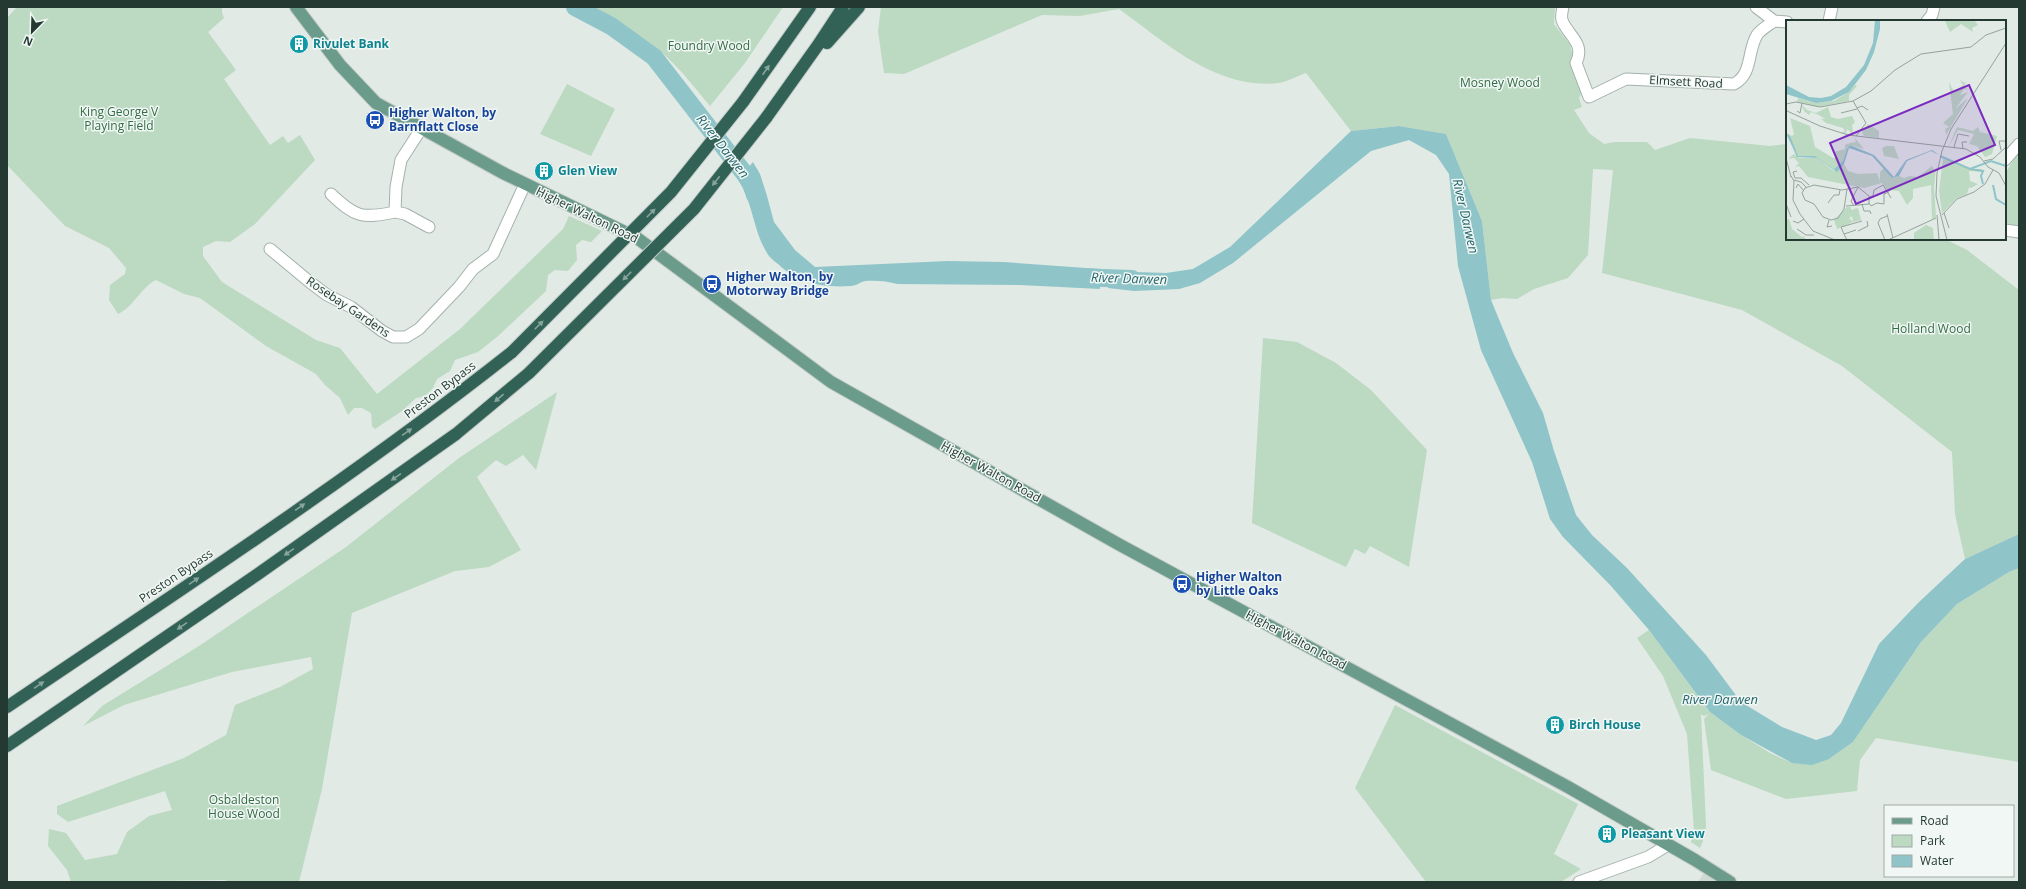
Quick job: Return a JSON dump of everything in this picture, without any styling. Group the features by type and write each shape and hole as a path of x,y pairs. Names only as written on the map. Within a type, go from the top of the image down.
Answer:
{"highway":[{"name":"Preston Bypass","path":"7,707 234,554 442,407 512,352 671,192 743,102 810,7"},
{"path":"7,746 258,574 456,434 529,373 694,209 766,118 843,7"},
{"path":"791,83 859,7"}],"main road":[{"name":"Higher Walton Road","path":"296,7 356,84 376,103 421,129 525,184 637,238 831,382 1120,545 1568,787 1730,882"}],"street":[{"name":"Elmsett Road","path":"1563,7 1562,19 1576,38 1578,54 1576,63 1589,97 1626,79 1734,84 1741,80 1747,69 1757,34 1774,21"},
{"path":"1756,7 1774,21 1786,22"},
{"path":"1829,20 1832,7"},
{"path":"1928,20 1932,15 1934,7"},
{"path":"395,212 396,187 401,160 421,129"},
{"path":"2006,159 2019,144"},
{"name":"Rosebay Gardens","path":"270,249 327,295 357,311 382,331 393,337 406,337 419,329 473,270 493,254 525,184"},
{"path":"331,194 344,207 359,216 377,216 395,212 405,214 429,227"},
{"path":"2006,230 2019,232"},
{"path":"1585,881 1648,857 1668,845"}],"shaded area":[{"path":"1703,874 1706,874 1717,882 1698,882"}],"green space":[{"name":"King George V Playing Field","path":"17,7 222,7 224,18 208,32 236,70 224,79 270,145 283,136 288,143 300,135 315,160 255,224 230,242 216,241 203,247 203,256 222,282 316,340 340,348 377,394 460,329 563,229 569,216 602,231 591,242 582,240 576,245 577,260 568,271 555,270 548,275 546,291 497,337 478,352 455,360 450,371 437,379 433,388 425,396 416,398 402,411 375,429 372,426 371,413 362,408 354,408 348,415 340,398 325,385 316,374 266,346 200,298 184,294 156,280 150,283 124,311 118,314 109,300 110,285 125,274 126,268 109,248 65,226 7,165 7,18"},
{"name":"Foundry Wood","path":"591,7 783,7 745,63 710,106 669,59 654,46"},
{"path":"881,7 1555,7 1554,24 1570,45 1582,91 1579,98 1582,107 1574,110 1589,133 1604,144 1614,142 1647,142 1655,150 1690,138 1770,146 1786,144 1786,240 1947,240 1967,250 2019,290 2019,534 1965,559 1955,514 1952,452 1842,366 1742,310 1602,273 1613,170 1593,169 1588,255 1568,278 1534,289 1517,299 1502,298 1491,300 1482,221 1446,134 1399,126 1351,131 1306,73 1278,83 1255,83 1233,79 1192,61 1173,49 1119,9 1080,16 1042,15 904,74 884,73 878,31"},
{"path":"567,84 615,109 591,156 540,134"},
{"path":"2019,151 2019,227 2006,224 2006,172"},
{"path":"1263,338 1297,342 1336,363 1371,390 1427,450 1409,567 1370,546 1365,554 1355,549 1346,567 1252,523"},
{"name":"Osbaldeston House Wood","path":"557,392 536,470 523,455 506,466 496,460 477,477 521,550 489,567 455,571 352,613 322,789 299,882 226,882 226,880 71,882 67,870 48,846 49,829 66,833 85,860 117,854 127,832 149,816 172,810 165,791 68,822 57,814 57,806 184,758 226,735 235,705 280,687 313,669 311,657 232,672 124,705 83,726 102,706 199,646 346,547 459,458"},
{"path":"2019,568 2019,762 1876,738 1860,760 1857,791 1786,799 1711,770 1704,719 1709,714 1704,716 1701,714 1706,826 1700,848 1691,842 1694,831 1687,734 1663,676 1637,638 1649,630 1710,712 1741,735 1770,753 1792,763 1829,759 1853,742 1921,642 1957,604 2009,572"},
{"path":"1395,705 1578,804 1554,854 1581,869 1561,882 1426,882 1355,788"}],"water":[{"name":"River Darwen","path":"1399,126 1446,134 1482,221 1491,300 1513,353 1543,413 1554,451 1576,515 1592,535 1627,568 1706,655 1741,702 1782,727 1816,740 1831,735 1841,723 1879,644 1918,603 1965,559 2019,534 2019,568 2009,572 1957,604 1921,642 1853,742 1829,759 1812,765 1792,763 1741,735 1710,712 1649,630 1611,586 1563,537 1550,519 1532,462 1481,350 1458,266 1449,174 1436,155 1409,140 1371,151 1233,263 1200,283 1179,289 1134,291 1108,288 1107,271 1166,273 1193,269 1230,247 1351,131"},
{"name":"River Darwen","path":"753,162 760,174 774,222 795,250 815,267 948,261 1003,262 1100,269 1100,289 1020,285 898,284 885,281 865,281 853,286 831,286 803,280 794,276 773,260 762,244 747,197 738,180"}],"waterway":[{"name":"River Darwen","path":"575,7 611,26 654,57 751,182 755,195"},
{"name":"River Darwen","path":"1076,277 1132,279"}],"place":[{"name":"Rivulet Bank","path":"299,44"},
{"name":"Higher Walton, by Barnflatt Close","path":"375,120"},
{"name":"Glen View","path":"544,171"},
{"name":"Higher Walton, by Motorway Bridge","path":"712,284"},
{"name":"Higher Walton by Little Oaks","path":"1182,584"},
{"name":"Birch House","path":"1555,725"},
{"name":"Pleasant View","path":"1607,834"}],"park label":[{"name":"Mosney Wood","path":"1500,83"},
{"name":"Holland Wood","path":"1931,329"}]}
